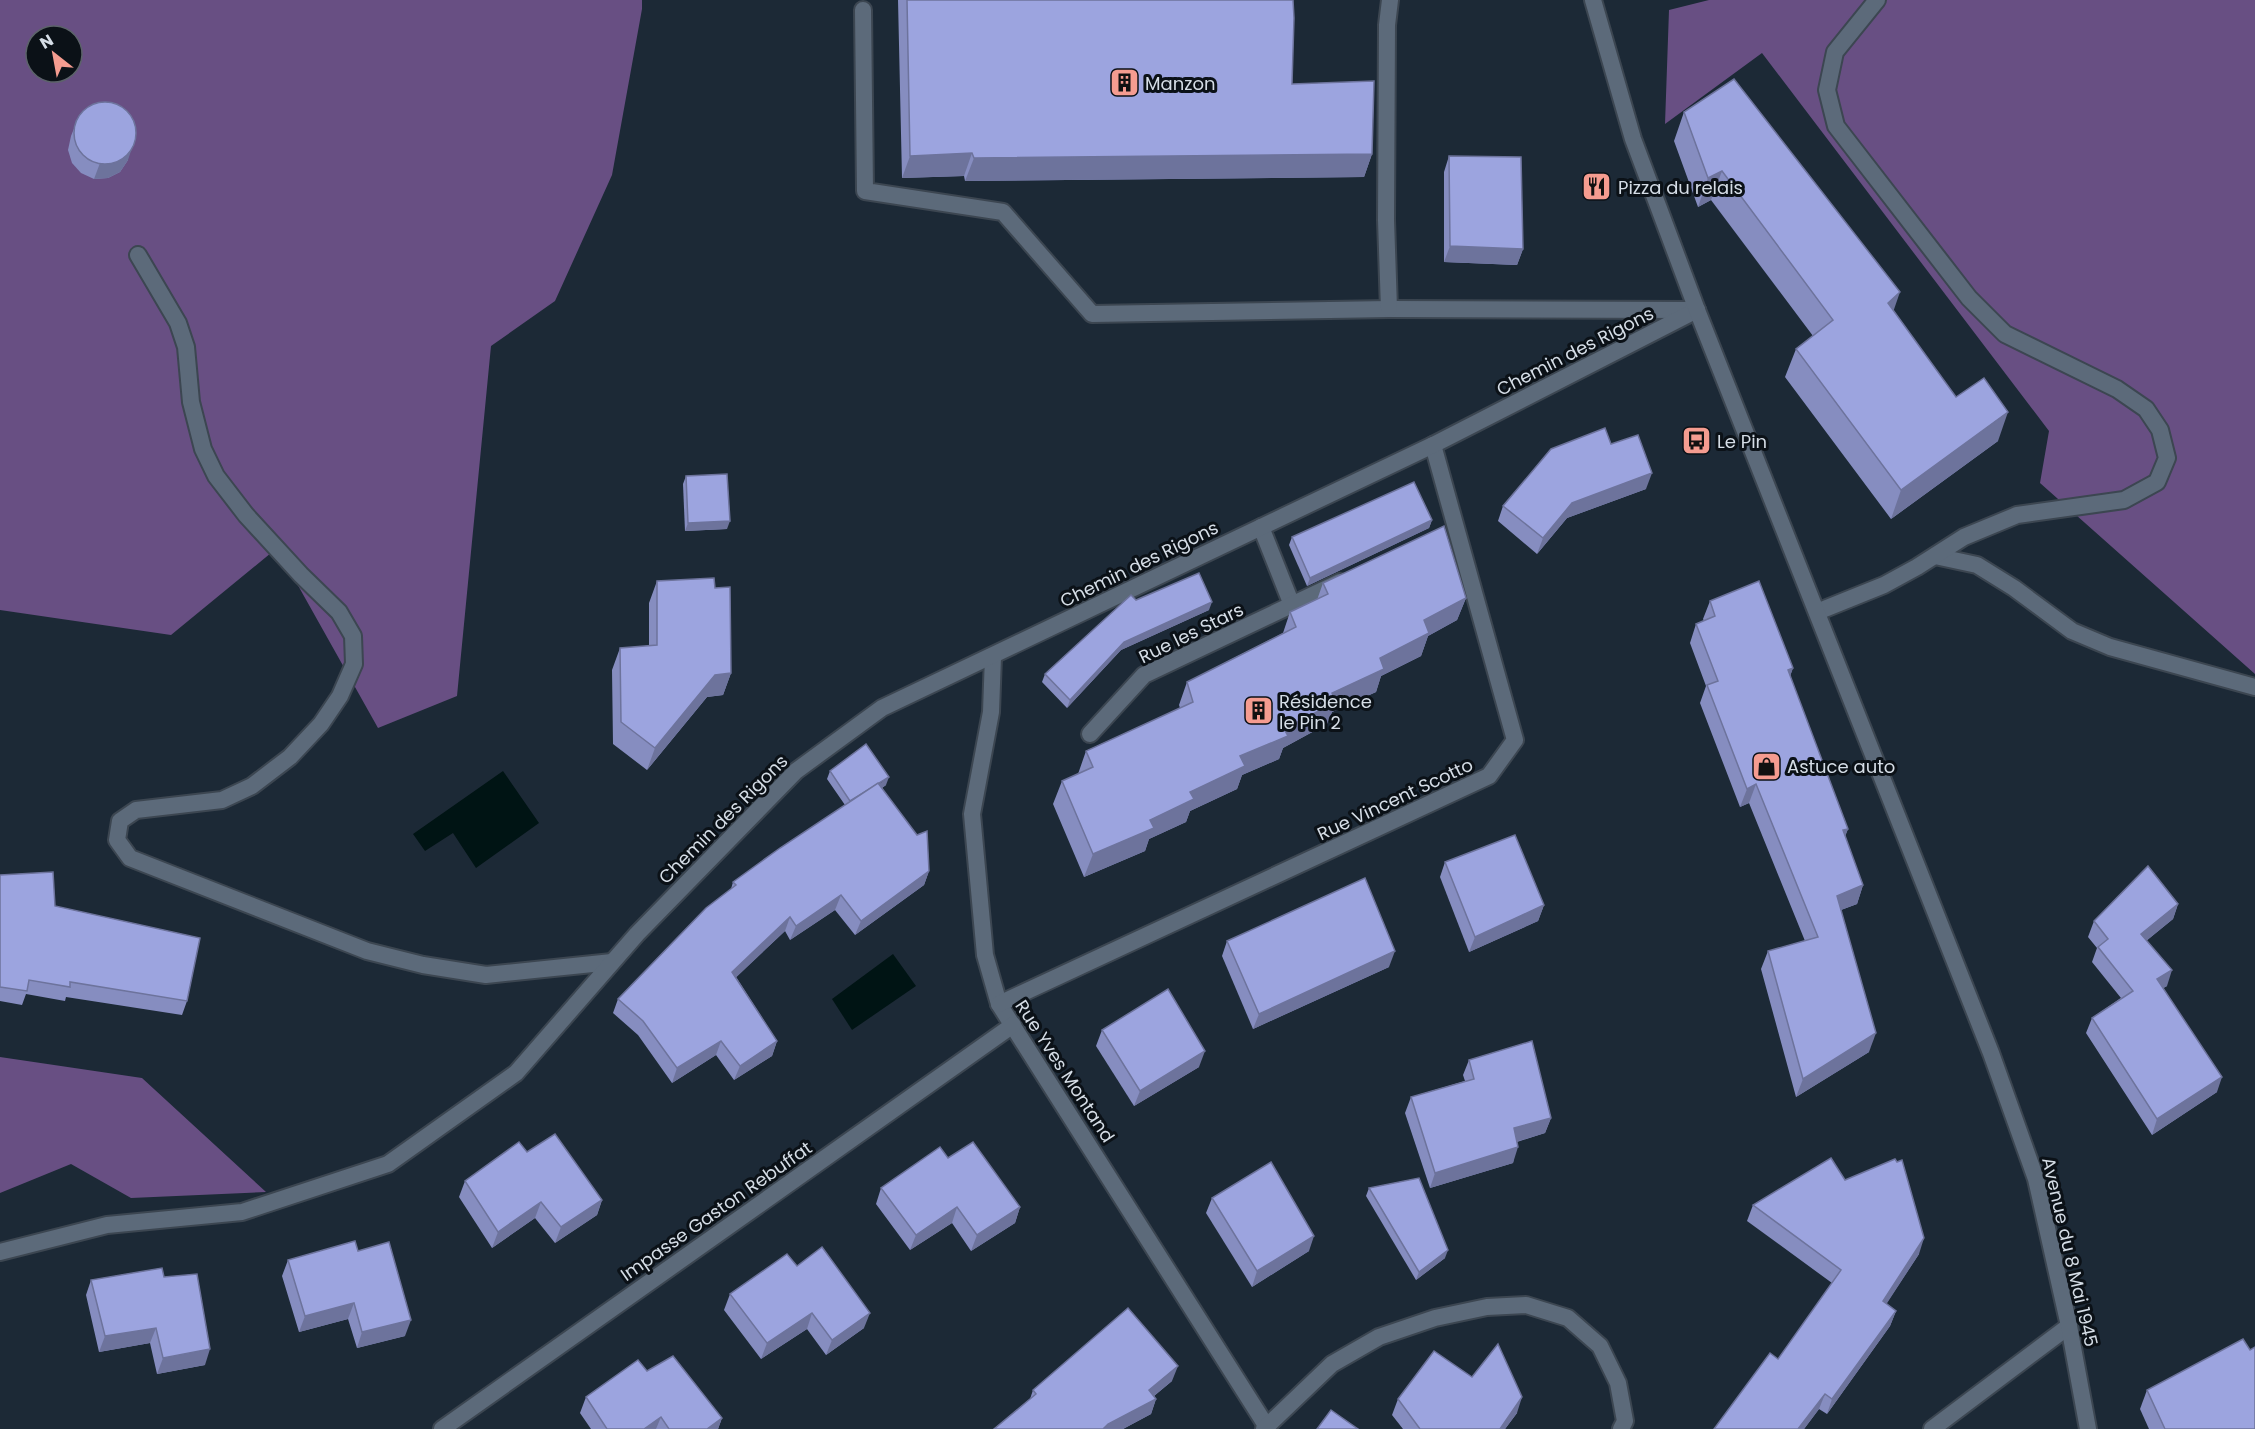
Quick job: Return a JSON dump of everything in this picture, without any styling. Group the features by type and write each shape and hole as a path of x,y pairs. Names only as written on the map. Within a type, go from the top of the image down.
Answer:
{"street":[{"path":"1389,309 1386,197 1387,25 1390,0"},
{"name":"Avenue du 8 Mai 1945","path":"1593,0 1633,139 1697,310 1991,1053 2036,1179 2069,1326 2088,1429"},
{"path":"1817,612 1884,585 1964,537 2017,515 2124,500 2157,482 2167,458 2160,430 2146,409 2117,389 2005,334 1969,298 1836,126 1827,90 1835,52 1877,0"},
{"path":"863,10 865,191 1004,212 1092,314 1389,309 1697,310"},
{"path":"138,255 178,323 186,347 191,402 203,449 216,476 246,515 301,575 339,612 353,636 354,664 339,696 321,724 290,757 252,786 222,800 136,810 120,821 117,840 130,858 368,951 412,962 486,975 612,962"},
{"name":"Chemin des Rigons","path":"0,1252 107,1225 242,1212 388,1164 516,1073 637,934 796,771 882,708 1433,445 1697,310"},
{"name":"Rue Vincent Scotto","path":"999,1004 1489,776 1515,740 1450,530 1433,445"},
{"path":"1261,527 1292,605"},
{"path":"1935,556 1977,566 2014,588 2072,631 2110,647 2255,687"},
{"name":"Rue les Stars","path":"1090,734 1144,675 1353,576"},
{"name":"Rue Yves Montand","path":"993,656 991,712 972,814 985,956 999,1004 1266,1428"},
{"name":"Impasse Gaston Rebuffat","path":"442,1429 1013,1025"},
{"path":"1266,1428 1332,1364 1379,1337 1445,1316 1487,1307 1526,1305 1568,1318 1600,1346 1618,1383 1625,1421 1621,1429"},
{"path":"1932,1429 2069,1326"}],"shaded area":[{"path":"0,0 642,0 612,175 555,301 491,346 457,696 378,728 277,548 171,635 0,610"},
{"path":"1709,0 2255,0 2255,674 2040,483 2049,431 1762,53 1665,124 1669,10"},
{"path":"503,771 539,823 476,868 453,833 425,851 413,834"},
{"path":"893,954 916,986 852,1030 832,999"},
{"path":"0,1057 142,1078 266,1192 131,1198 71,1164 0,1193"}],"building":[{"name":"Manzon","path":"907,0 1293,0 1292,84 1374,81 1372,154 974,158 972,153 910,156"},
{"path":"1734,79 1900,292 1888,303 1956,397 1984,378 2008,412 1901,490 1796,349 1833,320 1722,171 1708,178 1684,112"},
{"path":"105,102 127,111 136,133 127,155 105,164 83,155 74,133 83,111"},
{"path":"1449,156 1521,157 1523,249 1450,246"},
{"path":"1605,428 1611,444 1638,435 1652,473 1572,503 1543,538 1503,506 1551,449"},
{"path":"727,474 730,521 688,523 686,476"},
{"path":"1414,482 1432,520 1310,578 1292,537"},
{"name":"Résidence le Pin 2","path":"1444,526 1466,598 1424,620 1429,633 1380,658 1384,669 1332,693 1336,702 1284,729 1288,736 1240,756 1245,766 1190,792 1194,799 1150,820 1154,828 1093,854 1062,781 1093,767 1086,751 1193,702 1187,682 1296,627 1290,612 1328,594 1323,583"},
{"path":"1199,573 1212,602 1124,642 1070,700 1045,674 1131,595 1136,600"},
{"path":"714,578 715,588 730,587 731,673 715,675 655,748 621,722 620,648 657,645 657,581"},
{"path":"1759,581 1793,668 1788,670 1848,829 1843,830 1863,885 1837,896 1876,1033 1803,1079 1768,951 1818,937 1756,784 1747,789 1707,685 1718,681 1696,624 1715,616 1710,601"},
{"path":"866,744 889,777 850,801 830,771"},
{"path":"878,783 917,835 927,831 929,871 861,921 841,895 796,926 790,917 732,972 777,1041 740,1066 721,1041 677,1068 643,1021 618,999 706,908 736,885 733,882"},
{"path":"1515,835 1544,905 1475,937 1445,862"},
{"path":"2148,866 2178,904 2141,934 2172,970 2157,979 2222,1077 2157,1119 2092,1018 2133,991 2098,947 2108,939 2094,921"},
{"path":"53,872 55,906 200,938 187,1001 70,982 70,987 29,980 27,991 0,987 0,875"},
{"path":"1365,878 1395,951 1259,1014 1227,941"},
{"path":"1168,989 1205,1051 1140,1091 1102,1030"},
{"path":"1532,1041 1551,1118 1514,1128 1518,1147 1435,1173 1411,1097 1474,1079 1469,1060"},
{"path":"555,1134 602,1200 561,1227 541,1202 498,1232 465,1181 519,1142 527,1152"},
{"path":"973,1142 1020,1207 977,1235 957,1207 916,1235 881,1188 940,1147 948,1158"},
{"path":"1831,1158 1845,1180 1895,1159 1897,1162 1902,1160 1924,1238 1883,1301 1896,1311 1832,1399 1825,1394 1798,1429 1714,1429 1770,1353 1778,1359 1841,1270 1753,1205"},
{"path":"1271,1162 1314,1236 1257,1271 1212,1198"},
{"path":"1419,1178 1448,1250 1419,1272 1369,1188"},
{"path":"355,1241 358,1251 389,1242 411,1320 362,1332 354,1303 305,1316 288,1260"},
{"path":"822,1247 870,1313 832,1340 812,1313 767,1343 730,1294 787,1254 797,1266"},
{"path":"162,1268 164,1277 197,1274 210,1349 163,1358 156,1328 105,1336 91,1280"},
{"path":"1128,1308 1178,1366 1149,1390 1156,1399 1108,1424 1103,1429 994,1429 1036,1394 1033,1390"},
{"path":"2243,1339 2250,1350 2255,1347 2255,1429 2165,1429 2147,1390"},
{"path":"1498,1344 1522,1397 1500,1429 1420,1429 1398,1399 1434,1351 1472,1377"},
{"path":"673,1356 722,1418 707,1429 669,1429 661,1417 644,1429 607,1429 586,1397 638,1360 647,1371"},
{"path":"1331,1410 1358,1429 1317,1429"}],"place":[{"name":"Manzon","path":"1124,83"},
{"name":"Pizza du relais","path":"1597,187"},
{"name":"Le Pin","path":"1696,441"},
{"name":"Résidence le Pin 2","path":"1258,711"},
{"name":"Astuce auto","path":"1766,766"}]}
